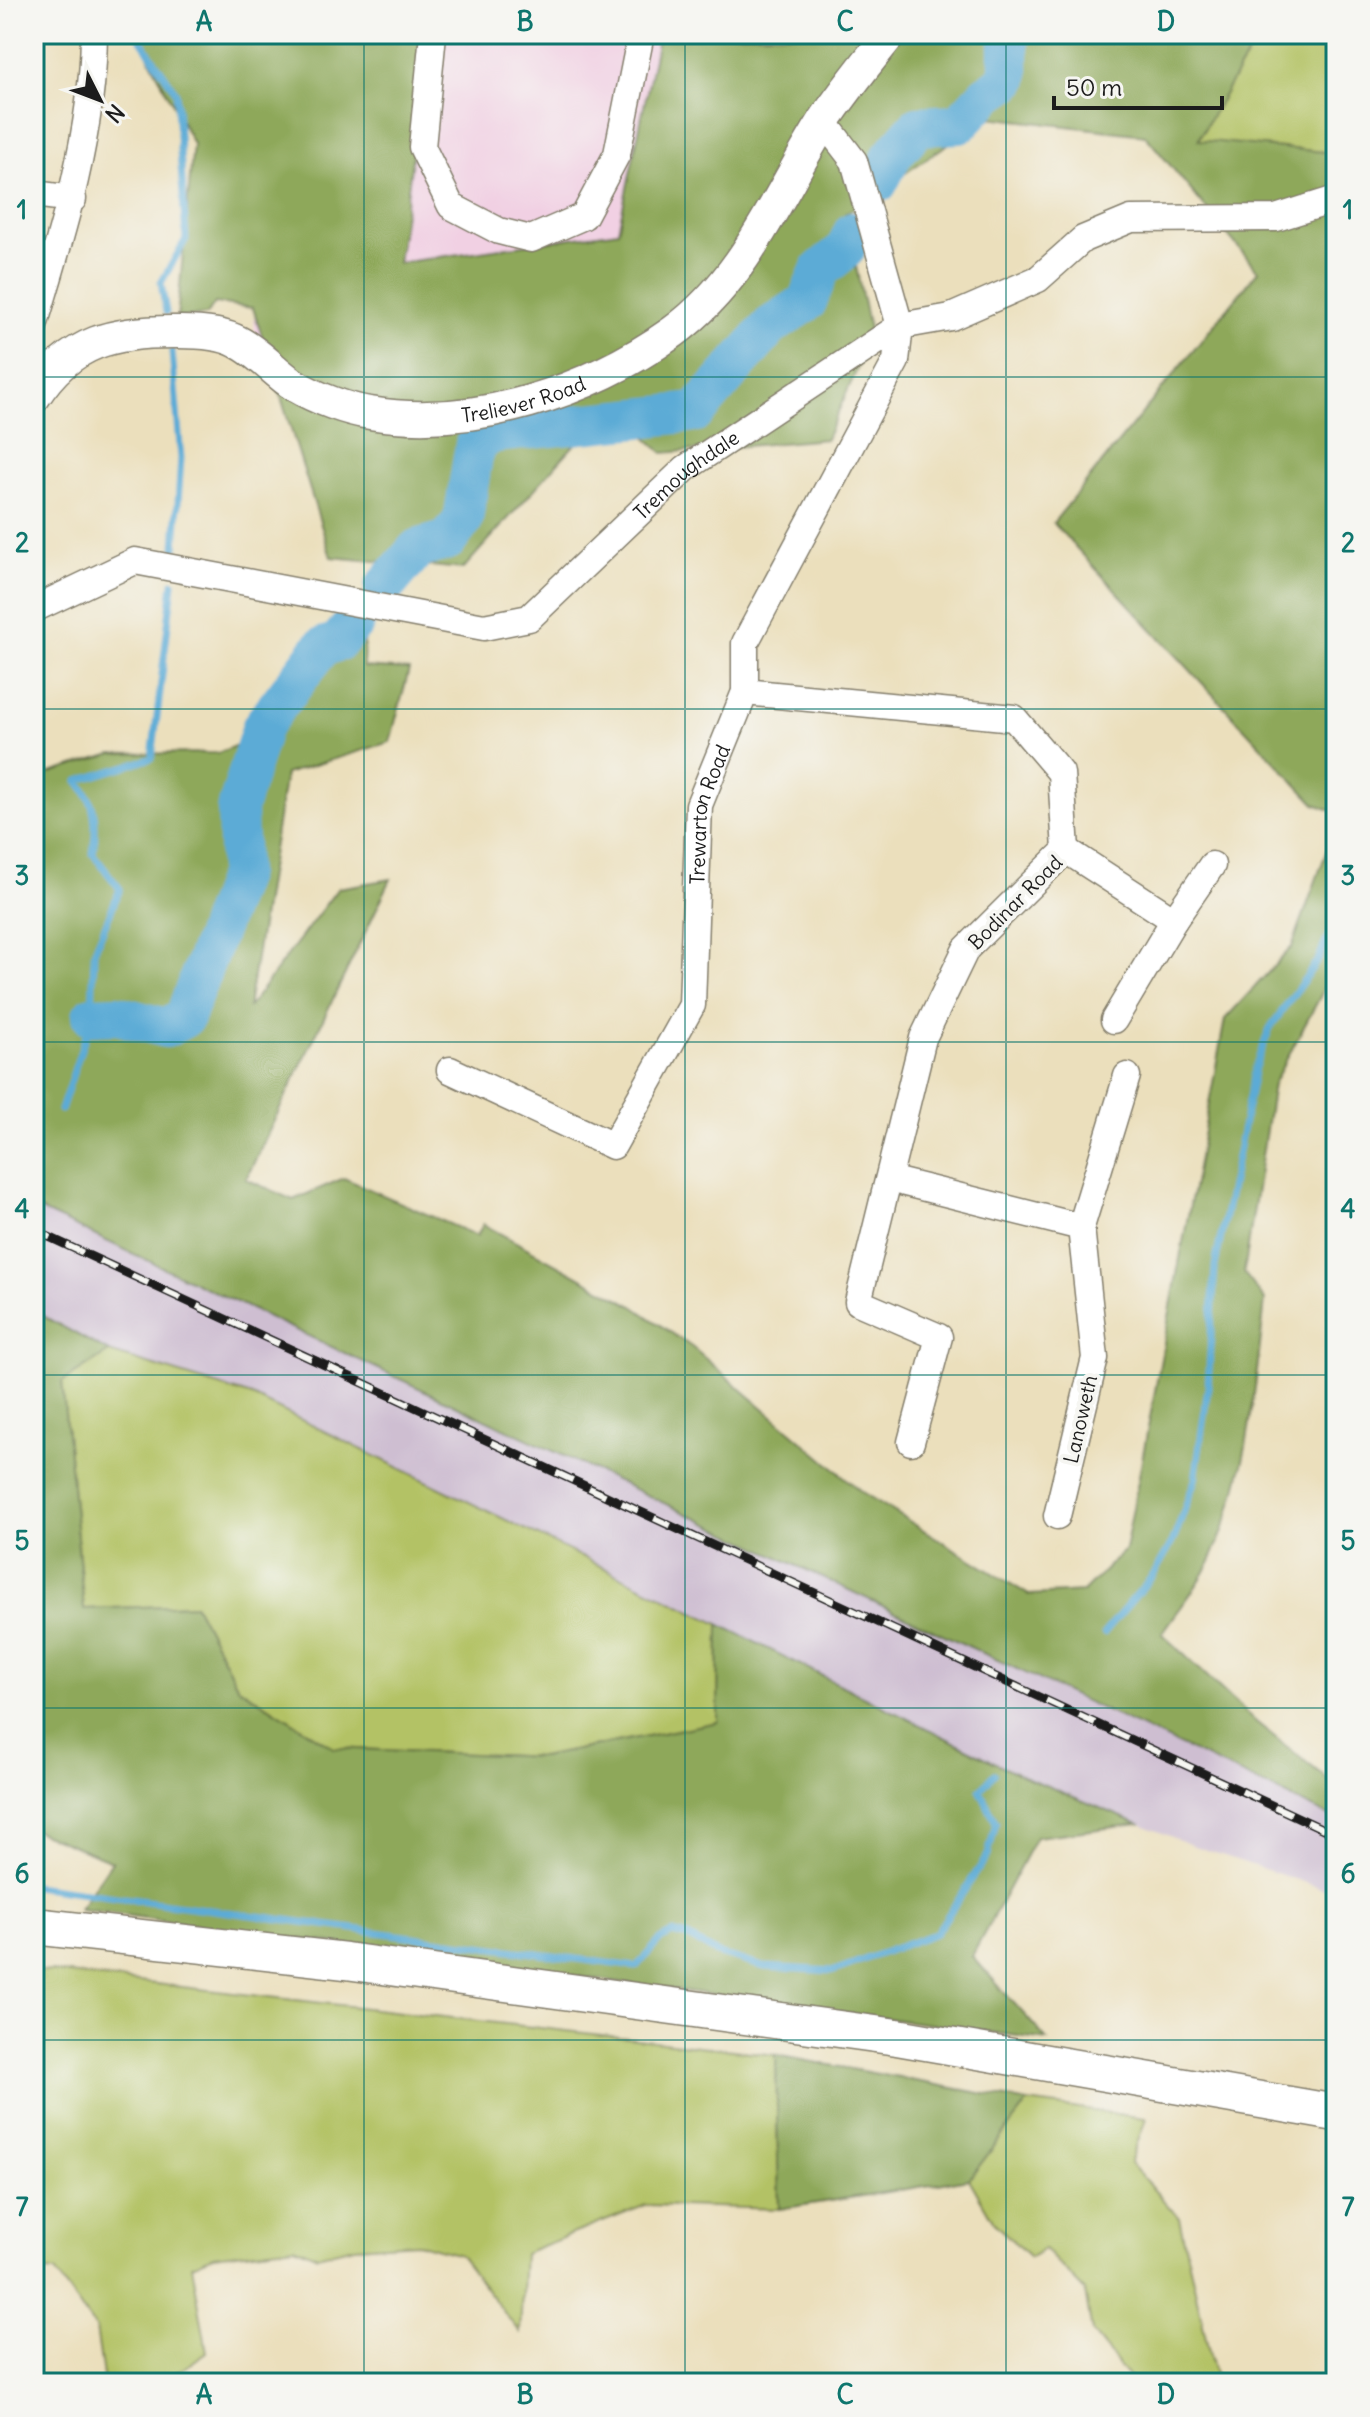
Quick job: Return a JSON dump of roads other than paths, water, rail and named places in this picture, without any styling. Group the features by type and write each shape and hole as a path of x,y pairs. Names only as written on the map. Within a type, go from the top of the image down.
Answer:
{"main road":[{"path":"34,1926 346,1961 897,2037 1336,2113"}],"street":[{"path":"34,326 73,199 94,68 94,34"},
{"path":"433,34 422,147 451,206 499,231 531,239 584,216 591,203 617,154 641,34"},
{"name":"Treliever Road","path":"39,377 73,353 109,336 150,331 200,332 238,342 298,387 366,413 409,418 459,417 539,399 606,370 674,331 720,289 755,241 824,122 890,34"},
{"path":"824,122 854,161 900,326"},
{"path":"34,194 73,199"},
{"name":"Tremoughdale","path":"34,609 135,561 484,627 529,618 686,468 900,326 951,317 1038,279 1083,239 1131,219 1276,218 1336,199"},
{"name":"Trewarton Road","path":"450,1070 613,1146 692,1005 699,805 745,692 745,643 896,361 900,326"},
{"name":"Bodinar Road","path":"745,692 1014,718 1061,773 1066,850 966,949 923,1038 858,1302 939,1337 911,1442"},
{"path":"1066,850 1174,920"},
{"path":"1114,1020 1174,920 1212,865"},
{"name":"Lanoweth","path":"1057,1516 1095,1358 1081,1227 1127,1076"},
{"path":"889,1179 1081,1227"}],"waterway":[{"path":"144,34 141,40 176,92 186,239 161,283 166,312"},
{"path":"878,183 892,156 918,126 959,124 987,94 1009,79 1009,34"},
{"path":"384,588 417,549 448,540 463,520 475,444 494,433 696,412 771,326 807,302 820,270 845,250 853,232"},
{"path":"172,352 181,458 175,548"},
{"path":"61,1110 92,1016 94,952 120,889 93,854 94,815 89,798 78,781 152,758 173,583"},
{"path":"92,1016 117,1015 166,1028 184,1018 239,873 237,809 262,726 322,647 338,642 355,622"},
{"path":"1104,1633 1154,1574 1174,1539 1195,1480 1208,1387 1215,1266 1255,1067 1270,1028 1318,960 1336,919"},
{"path":"34,1886 636,1967 661,1939 672,1933 688,1937 716,1953 764,1967 834,1971 936,1933 988,1855 996,1823 980,1790 994,1774"}],"railway":[{"path":"34,1230 1336,1835"}]}
